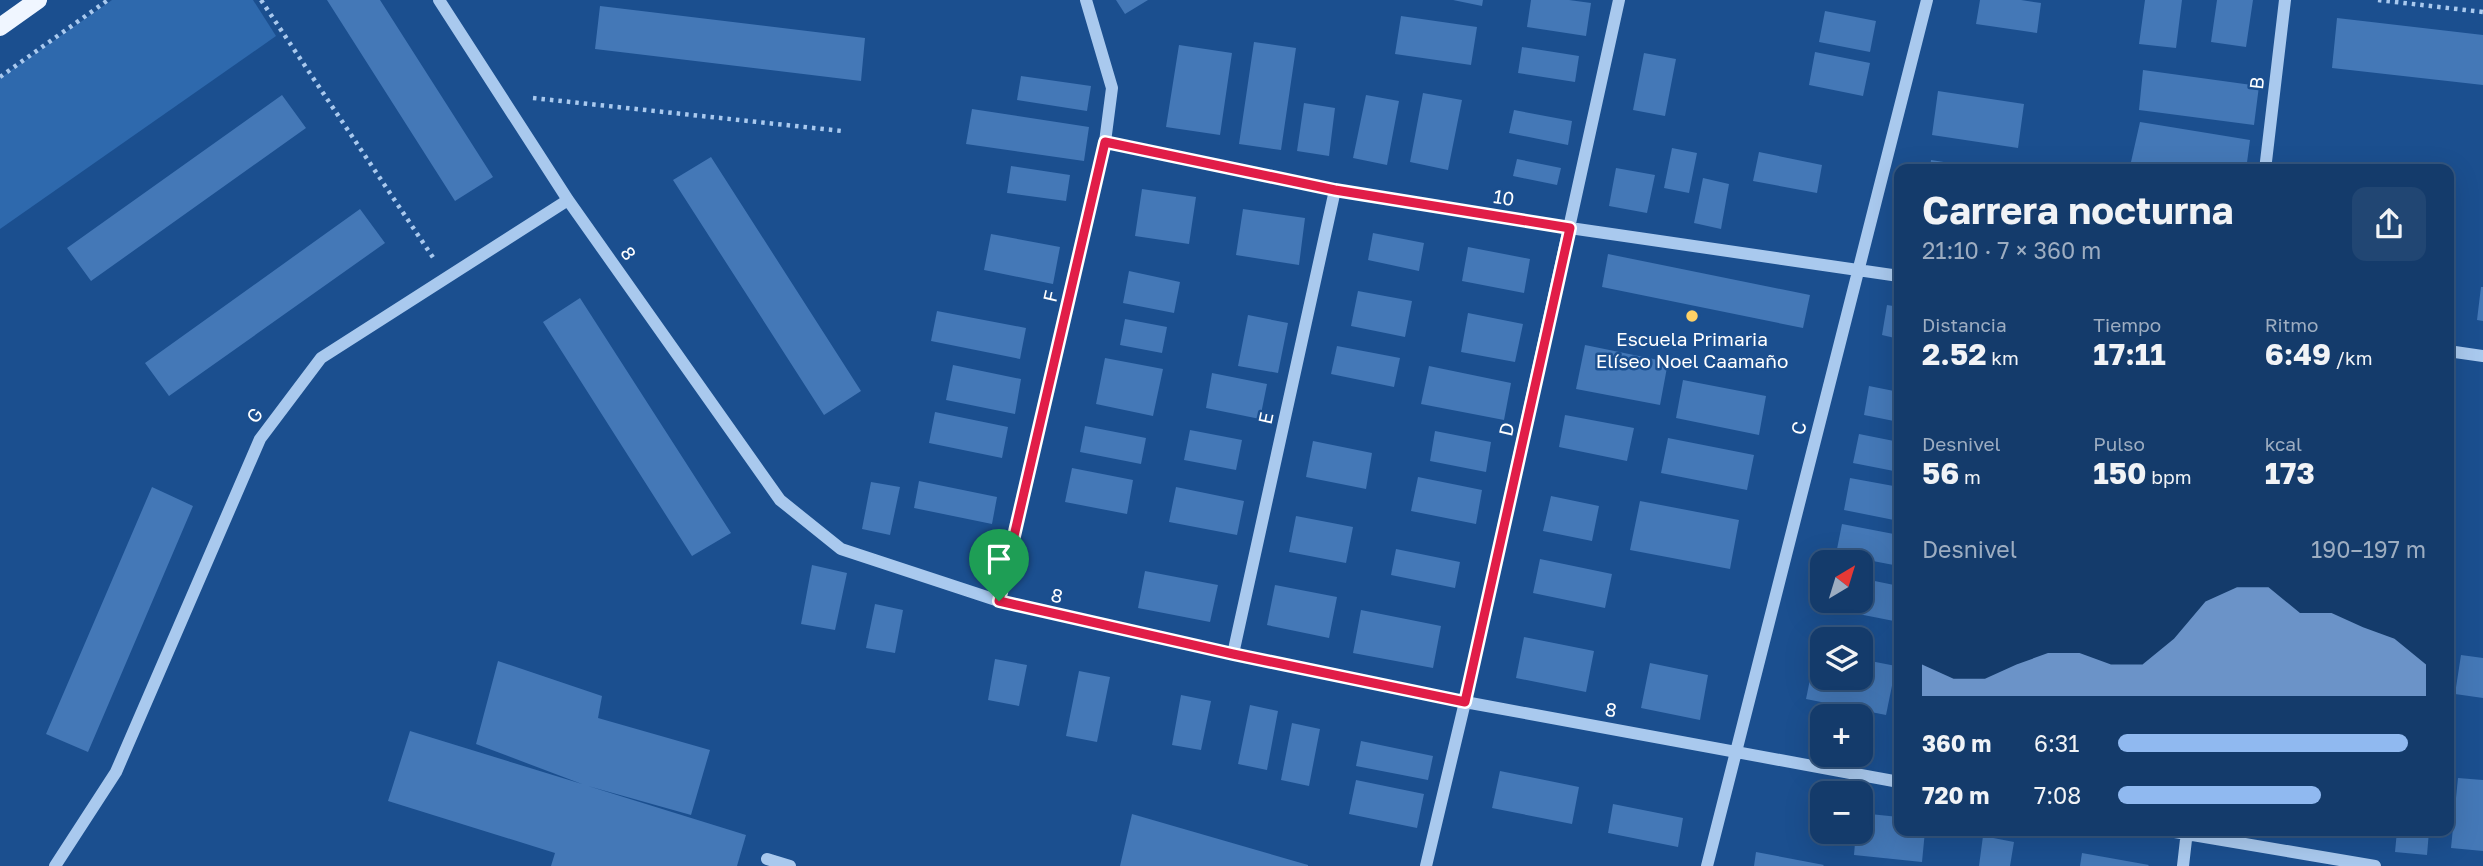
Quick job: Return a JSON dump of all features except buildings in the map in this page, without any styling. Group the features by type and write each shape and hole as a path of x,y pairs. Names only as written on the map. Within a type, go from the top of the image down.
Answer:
{"main road":[{"path":"0,27 38,0"}],"street":[{"name":"8","path":"439,0 568,200 780,500 841,549 999,601 1233,654 1465,702 1894,781"},
{"name":"F","path":"999,601 1105,142 1112,88 1086,0"},
{"name":"D","path":"1426,866 1465,702 1619,0"},
{"name":"C","path":"1707,866 1927,0"},
{"name":"B","path":"2266,164 2285,0"},
{"name":"10","path":"1105,142 1335,190 1894,275"},
{"name":"E","path":"1233,654 1335,190"},
{"name":"G","path":"55,866 116,772 260,439 321,358 568,200"},
{"path":"2454,352 2483,356"},
{"path":"2183,866 2187,836"},
{"path":"2204,836 2375,866"},
{"path":"767,859 790,866"}],"path":[{"path":"0,77 108,0"},
{"path":"261,0 446,277"},
{"path":"2378,0 2483,12"},
{"path":"501,95 842,131"}],"shaded area":[{"path":"112,0 253,0 276,36 0,229 0,78"}],"place":[{"name":"Escuela Primaria Elíseo Noel Caamaño","path":"1692,316"}],"route":[{"path":"1105,142 1335,190 1570,228 1465,702 1233,654 999,601 1105,142"}]}
